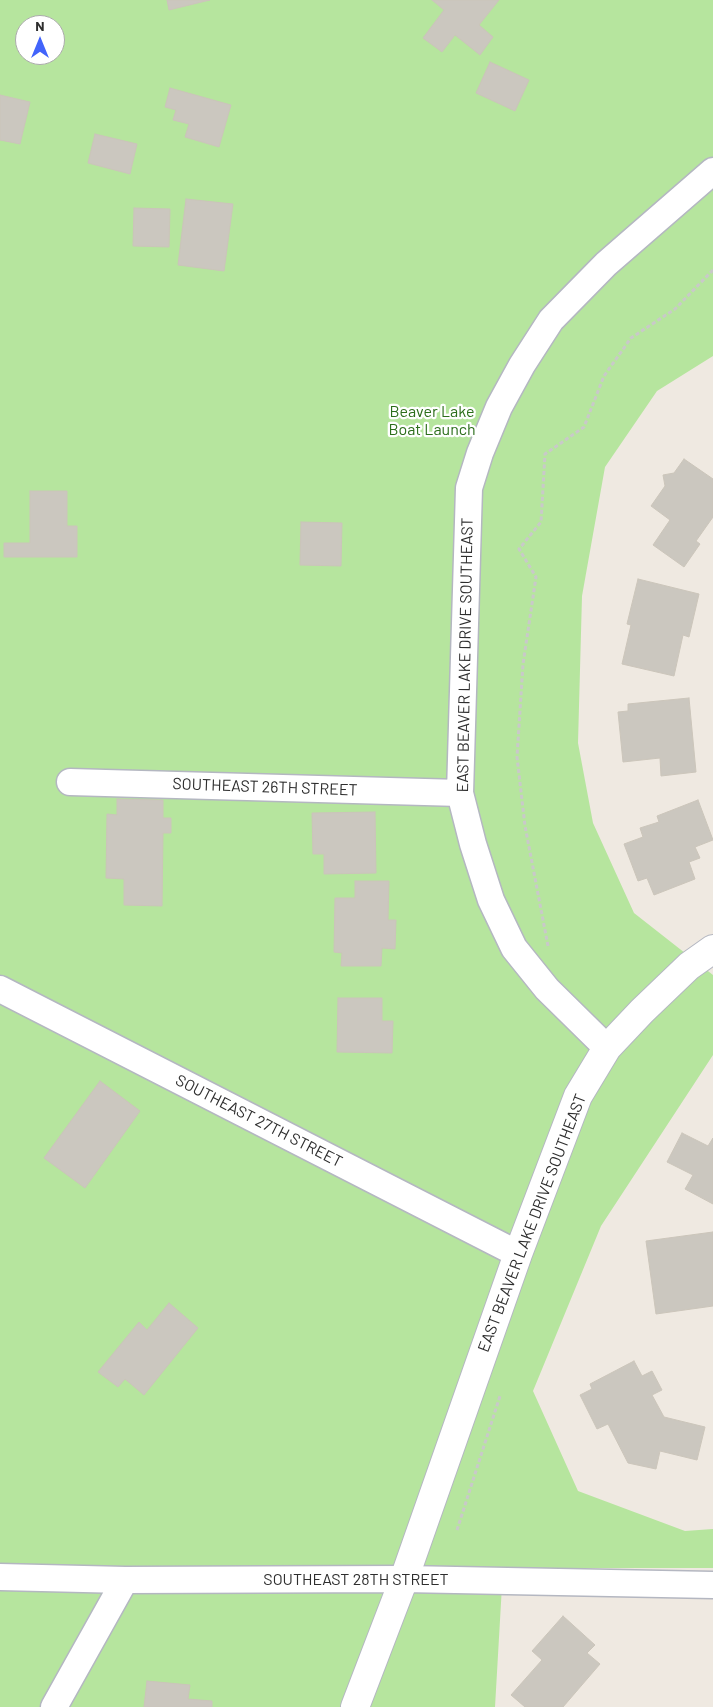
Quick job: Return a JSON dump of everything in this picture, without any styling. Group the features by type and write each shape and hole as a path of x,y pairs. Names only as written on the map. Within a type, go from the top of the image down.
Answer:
{"street":[{"name":"EAST BEAVER LAKE DRIVE SOUTHEAST","path":"355,1707 404,1579 518,1254 578,1096 607,1048 547,988 514,948 491,900 473,844 460,793 469,488 480,453 499,407 522,365 551,320 606,264 713,171"},
{"name":"SOUTHEAST 26TH STREET","path":"70,782 460,793"},
{"path":"607,1048 689,966 713,949"},
{"name":"SOUTHEAST 27TH STREET","path":"0,989 518,1254"},
{"name":"SOUTHEAST 28TH STREET","path":"0,1577 125,1580 404,1579 713,1584"},
{"path":"54,1707 125,1580"}],"path":[{"path":"548,948 525,826 517,757 522,664 536,577 519,549 542,522 546,454 584,427 604,376 631,338 675,309 713,270"},
{"path":"457,1530 501,1392"}],"green space":[{"name":"Beaver Lake Boat Launch","path":"0,0 713,0 713,356 657,391 605,467 582,596 578,743 593,823 634,913 713,975 713,1055 601,1226 533,1391 578,1491 685,1531 713,1529 713,1568 503,1568 495,1707 0,1707"}],"building":[{"path":"167,0 210,0 169,10"},
{"path":"432,0 499,0 479,25 493,37 480,55 455,35 442,52 423,38 444,10"},
{"path":"490,62 529,80 515,111 476,93"},
{"path":"170,88 231,105 219,147 185,137 189,124 173,120 176,110 165,107"},
{"path":"0,95 30,102 20,144 0,140"},
{"path":"95,134 137,144 130,174 88,163"},
{"path":"186,199 233,204 224,271 178,265"},
{"path":"134,208 170,209 169,247 133,246"},
{"path":"684,459 713,479 713,517 696,541 700,544 684,567 653,545 670,520 651,506 665,486 663,475 674,473"},
{"path":"30,491 67,491 67,526 77,526 77,557 4,557 4,543 30,543"},
{"path":"301,522 342,523 341,566 300,565"},
{"path":"638,579 699,594 689,637 683,635 674,676 622,664 631,625 627,624"},
{"path":"689,698 696,772 661,776 660,758 623,762 618,712 628,711 628,704"},
{"path":"117,799 163,800 163,818 171,818 171,833 163,833 162,906 124,905 124,879 106,878 107,814 117,815"},
{"path":"698,800 713,840 695,847 700,858 689,862 695,879 654,895 647,878 638,881 624,844 643,837 640,828 659,822 657,816"},
{"path":"375,812 376,873 324,874 324,854 313,854 312,813"},
{"path":"355,881 389,881 388,920 396,920 395,949 382,948 381,966 341,966 342,953 334,952 335,898 355,898"},
{"path":"338,998 382,998 382,1021 393,1021 392,1053 337,1052"},
{"path":"100,1081 140,1111 85,1188 44,1158"},
{"path":"682,1133 708,1146 713,1138 713,1204 685,1189 693,1175 667,1162"},
{"path":"713,1232 713,1306 656,1314 646,1241"},
{"path":"169,1303 198,1328 144,1395 125,1379 118,1387 98,1372 139,1322 147,1330"},
{"path":"634,1361 642,1376 652,1371 662,1390 652,1395 664,1417 705,1427 697,1460 660,1451 656,1469 628,1463 608,1424 597,1429 580,1395 592,1389 590,1384"},
{"path":"563,1616 595,1645 587,1653 600,1664 563,1707 525,1707 511,1695 542,1660 532,1651"},
{"path":"147,1681 190,1685 188,1699 212,1701 212,1707 144,1707"}]}
